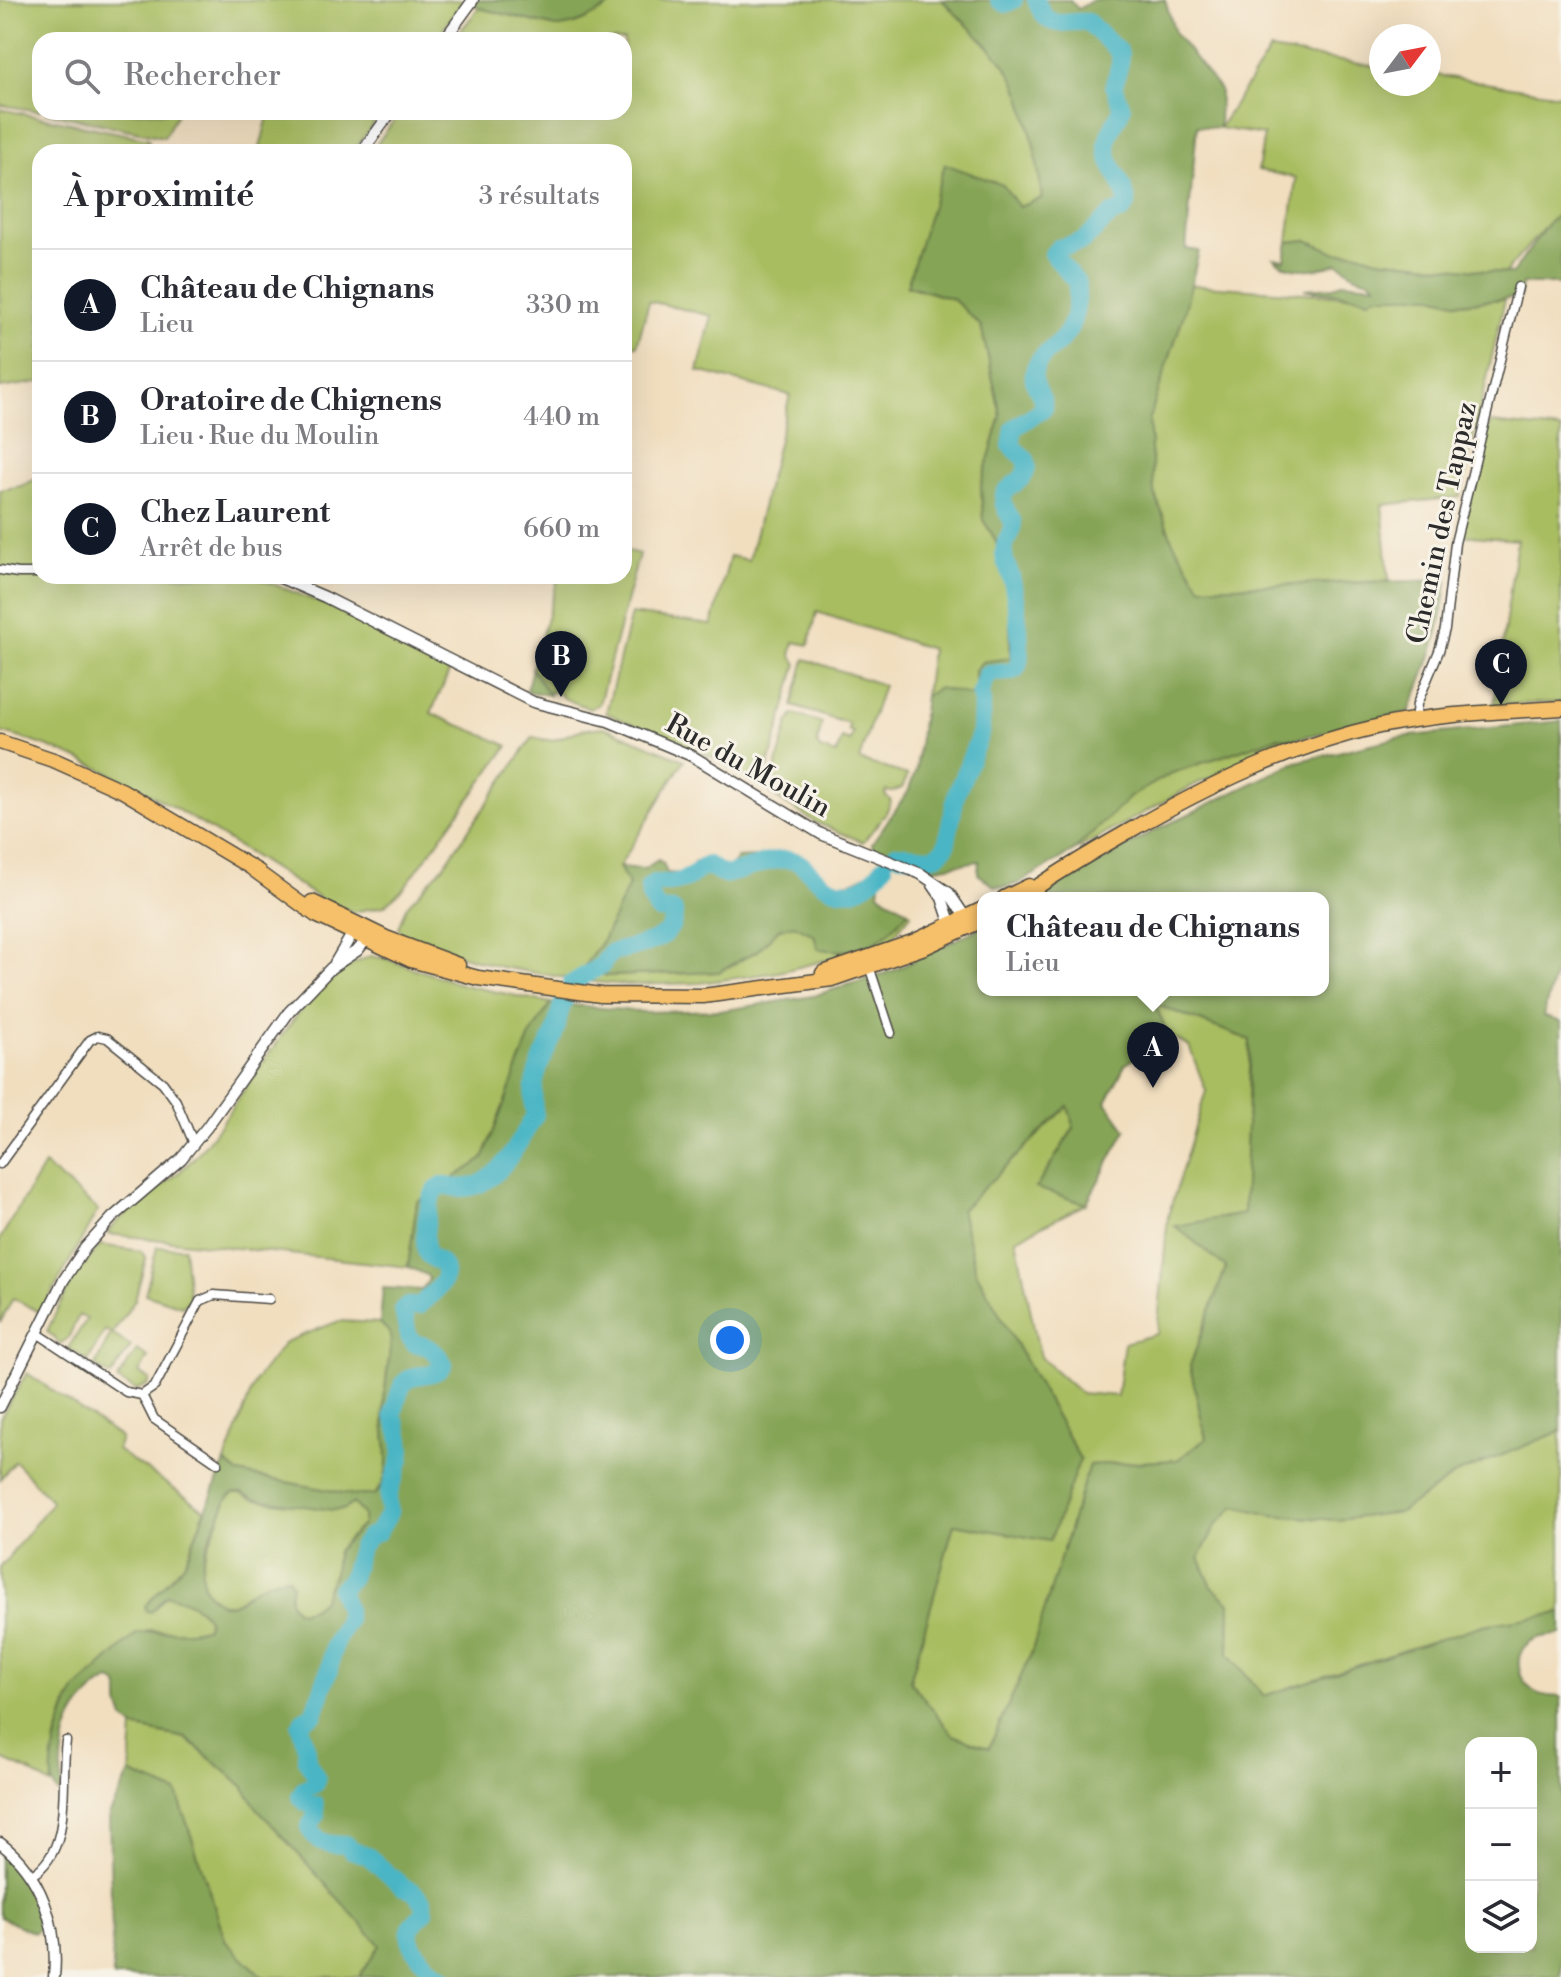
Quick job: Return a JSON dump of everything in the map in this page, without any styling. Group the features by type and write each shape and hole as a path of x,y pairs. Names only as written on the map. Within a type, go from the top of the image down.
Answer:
{"main road":[{"path":"1017,892 1052,876 1244,770 1316,743 1415,720 1561,708"},
{"path":"0,742 56,761 123,791 362,933 511,983 582,994 644,997 727,994 832,979 973,921"},
{"path":"1029,892 1052,876"}],"street":[{"path":"450,32 473,0"},
{"path":"368,144 385,120"},
{"name":"Chemin des Tappaz","path":"1415,720 1417,704 1445,629 1455,543 1518,287"},
{"path":"0,570 32,572"},
{"name":"Rue du Moulin","path":"295,584 540,704 600,719 668,745 720,771 821,834 911,869 953,896 973,921"},
{"path":"930,880 942,898 952,929"},
{"path":"0,1407 68,1272 91,1240 194,1144 275,1029 362,933"},
{"path":"868,963 891,1033"},
{"path":"0,1164 90,1040 98,1036 107,1038 163,1083 176,1101 194,1144"},
{"path":"37,1333 126,1392 142,1395 155,1386 200,1301 214,1295 269,1299"},
{"path":"142,1395 154,1419 218,1463"},
{"path":"32,1875 50,1858 64,1811 66,1741"},
{"path":"0,1843 22,1861 43,1898 55,1949 54,1977"}],"green space":[{"path":"0,0 464,0 441,32 32,32 32,110 0,105"},
{"path":"464,0 619,0 581,22 556,27 479,8"},
{"path":"619,0 942,0 1007,67 1026,112 1042,198 1019,207 907,286 953,299 981,326 1001,416 981,485 983,520 995,539 1010,590 1010,658 975,670 976,690 969,695 939,689 925,696 931,649 817,612 809,645 794,642 791,655 797,664 765,779 752,781 719,760 606,713 631,614 712,625 730,556 749,560 790,395 698,371 712,316 649,301 637,346 632,344 632,144 377,144 394,120 632,120 632,32 460,32 479,8 556,27 581,22"},
{"path":"942,0 1070,0 1078,9 1093,0 1165,0 1175,33 1220,90 1219,128 1197,126 1186,249 1199,251 1184,314 1149,420 1154,491 1172,540 1201,587 1447,580 1434,647 1409,712 1295,739 1279,737 1172,773 1130,797 1072,852 1019,883 1006,887 994,886 978,874 979,861 930,869 877,850 872,843 908,792 916,770 925,696 939,688 970,695 976,690 975,670 982,662 1010,658 1010,590 995,539 983,520 981,485 1001,416 981,326 953,299 907,285 945,164 1003,185 1019,207 1042,198 1030,130 1013,79 991,50"},
{"path":"1270,50 1369,65 1369,96 1441,96 1441,76 1561,95 1561,213 1549,222 1505,273 1378,259 1355,252 1337,253 1307,240 1288,242 1296,178 1258,170 1264,135 1219,128"},
{"path":"0,109 32,115 32,120 55,120 149,139 148,144 32,144 32,383 0,388"},
{"path":"83,120 174,120 164,137"},
{"path":"267,120 376,120 359,144 261,144"},
{"path":"1561,213 1561,284 1522,284 1520,297 1459,303 1433,296 1376,296 1368,300 1304,289 1334,287 1343,282 1376,285 1340,264 1304,269 1287,266 1274,258 1285,260 1288,242 1307,240 1337,253 1355,252 1378,259 1512,274 1549,222"},
{"path":"1191,285 1358,295 1368,300 1376,296 1433,296 1459,303 1505,299 1460,497 1382,505 1389,581 1200,587 1172,540 1154,491 1149,420"},
{"path":"1490,423 1561,430 1561,702 1494,705 1517,540 1461,535"},
{"path":"32,481 32,584 273,584 326,605 451,668 431,713 508,746 403,889 384,906 353,912 322,900 207,827 126,781 84,761 0,732 0,490"},
{"path":"632,552 639,554 632,580"},
{"path":"557,584 631,584 599,704 590,709 560,694 550,691 549,695 532,669"},
{"path":"805,659 883,685 859,760 908,775 902,788 886,791 885,795 891,801 886,813 863,842 817,823 772,795 770,789 788,724 794,714 822,723 817,744 820,749 836,754 842,738 850,741 853,732 848,730 849,724 793,706"},
{"path":"532,669 549,695 526,691"},
{"path":"1561,721 1561,953 1543,1016 1561,1022 1561,1431 1458,1473 1400,1512 1337,1520 1272,1515 1235,1506 1216,1525 1199,1558 1212,1587 1230,1603 1229,1654 1264,1696 1483,1625 1561,1613 1561,1634 1538,1638 1527,1644 1519,1657 1519,1665 1524,1680 1535,1692 1561,1697 1561,1977 359,1977 380,1945 257,1808 243,1786 186,1738 133,1727 124,1719 117,1683 110,1680 99,1686 73,1717 65,1741 61,1795 55,1788 52,1761 65,1711 76,1689 136,1634 191,1631 206,1627 208,1619 205,1614 178,1598 167,1595 151,1612 146,1611 145,1606 185,1563 225,1462 238,1473 354,1495 374,1495 381,1486 387,1465 384,1404 391,1340 389,1332 380,1323 383,1288 422,1290 429,1279 427,1275 408,1267 417,1202 483,1159 530,1036 551,1003 644,1012 726,1010 813,996 895,970 977,929 977,996 1329,996 1329,892 1046,892 1156,830 1296,762 1401,737","holes":["1155,1004 1250,1040 1244,1214 1175,1226 1226,1267 1190,1366 1206,1439 1177,1460 1089,1465 1031,1654 989,1748 953,1735 910,1681 954,1524 1050,1541 1080,1459 976,1272 961,1210 1068,1106 1074,1128 1036,1188 1086,1204 1126,1130 1106,1102 1125,1065 1168,1035","233,1493 242,1493 254,1499 332,1510 345,1509 353,1503 363,1514 363,1524 337,1551 334,1573 323,1599 312,1608 300,1612 293,1607 290,1601 292,1584 288,1577 261,1585 231,1605 218,1601 207,1590 202,1578 202,1565 210,1537 227,1499"]},
{"path":"604,727 684,760 619,867 629,885 604,938 581,972 610,976 719,972 757,951 779,929 794,925 806,929 837,951 878,940 908,911 911,914 886,945 779,972 700,983 627,985 584,981 501,967 403,935 398,928 406,907 443,867 533,737 552,740 580,730"},
{"path":"1279,737 1295,739 1194,785 1072,852 1130,797 1172,773"},
{"path":"793,855 817,875 842,883 866,875 880,864 886,866 879,892 908,911 889,932 859,948 818,949 814,935 794,925 779,929 757,951 719,972 610,976 580,972 604,938 629,885 619,867 644,869 658,860 663,863 667,873 686,874 695,862 708,859 729,870 737,858"},
{"path":"371,956 463,985 551,1003 530,1036 483,1159 417,1202 408,1267 107,1234 123,1216 186,1166 207,1142 271,1050 318,992 343,970"},
{"path":"1154,1004 1250,1040 1244,1214 1176,1226 1226,1267 1190,1366 1206,1439 1177,1460 1089,1465 1031,1654 989,1748 953,1735 910,1681 954,1523 1080,1459 976,1272 961,1210 1068,1105 1074,1127 1036,1188 1086,1204 1016,1239 1040,1357 1080,1393 1117,1396 1124,1343 1157,1334 1168,1216 1206,1091 1189,1046 1168,1035"},
{"path":"44,1165 98,1210 41,1313 13,1298 0,1323 0,1239"},
{"path":"100,1245 141,1251 146,1258 135,1300 112,1334 131,1346 111,1376 95,1366 111,1333 105,1330 88,1361 68,1348 87,1319 79,1315 68,1338 60,1344 47,1331 73,1278"},
{"path":"157,1247 184,1248 189,1295 192,1297 182,1306 145,1294"},
{"path":"339,1321 380,1323 389,1332 391,1340 384,1415 387,1465 381,1486 374,1495 354,1495 238,1473 225,1462 255,1381 285,1342"},
{"path":"137,1350 148,1357 139,1373 150,1380 148,1385 136,1390 117,1380"},
{"path":"27,1373 121,1438 117,1450 205,1510 185,1563 145,1607 166,1596 174,1596 192,1603 206,1615 209,1619 206,1627 198,1632 148,1630 69,1699 56,1739 51,1785 0,1758 0,1568 52,1502 15,1461 0,1479 0,1418"},
{"path":"1561,1431 1561,1613 1483,1625 1264,1696 1229,1654 1230,1603 1212,1587 1199,1558 1216,1525 1235,1506 1272,1515 1337,1520 1400,1512 1458,1473"},
{"path":"233,1493 254,1499 353,1503 363,1514 363,1524 337,1551 334,1573 323,1599 312,1608 300,1612 293,1607 290,1597 292,1584 252,1590 233,1604 222,1604 207,1594 201,1580 201,1564 227,1499"},
{"path":"133,1727 185,1738 243,1786 257,1808 381,1945 359,1977 262,1977 226,1942 177,1793 130,1773"},
{"path":"130,1773 177,1793 226,1942 263,1977 113,1977 109,1815"},
{"path":"0,1853 17,1870 27,1887 39,1928 34,1933 0,1917"}],"waterway":[{"path":"999,0 1006,4 1014,0"},
{"path":"895,854 930,857 938,855 946,846 956,795 981,732 980,694 986,675 1013,671 1019,663 1017,609 1004,555 1013,523 1004,497 1027,468 1026,459 1011,446 1014,428 1044,408 1034,381 1036,366 1067,333 1075,312 1077,283 1053,254 1058,248 1082,242 1127,204 1110,160 1107,143 1122,108 1114,86 1120,53 1088,22 1052,22 1046,18 1036,0"},
{"path":"571,984 602,965 610,953 651,942 668,930 674,911 658,910 650,896 649,887 654,883 681,881 708,865 724,875 774,861 791,860 802,864 826,885 844,891 861,887 884,866"},
{"path":"444,1977 425,1962 411,1940 412,1926 425,1912 423,1902 368,1856 351,1850 346,1844 324,1842 315,1837 309,1827 316,1816 315,1805 305,1802 300,1796 304,1789 314,1785 317,1778 307,1761 300,1726 303,1720 314,1714 334,1645 347,1620 347,1609 340,1590 351,1578 360,1548 368,1537 378,1532 390,1512 389,1492 402,1452 393,1415 400,1390 408,1379 435,1372 444,1364 432,1350 415,1344 408,1335 403,1309 419,1306 444,1277 443,1266 426,1250 426,1224 432,1198 443,1185 460,1188 476,1186 489,1179 510,1156 535,1115 533,1094 536,1074 555,1033 564,1001"}],"place":[{"name":"Oratoire de Chignens","path":"561,697"},
{"name":"Chez Laurent","path":"1501,705"},
{"name":"Château de Chignans","path":"1153,1088"}]}
